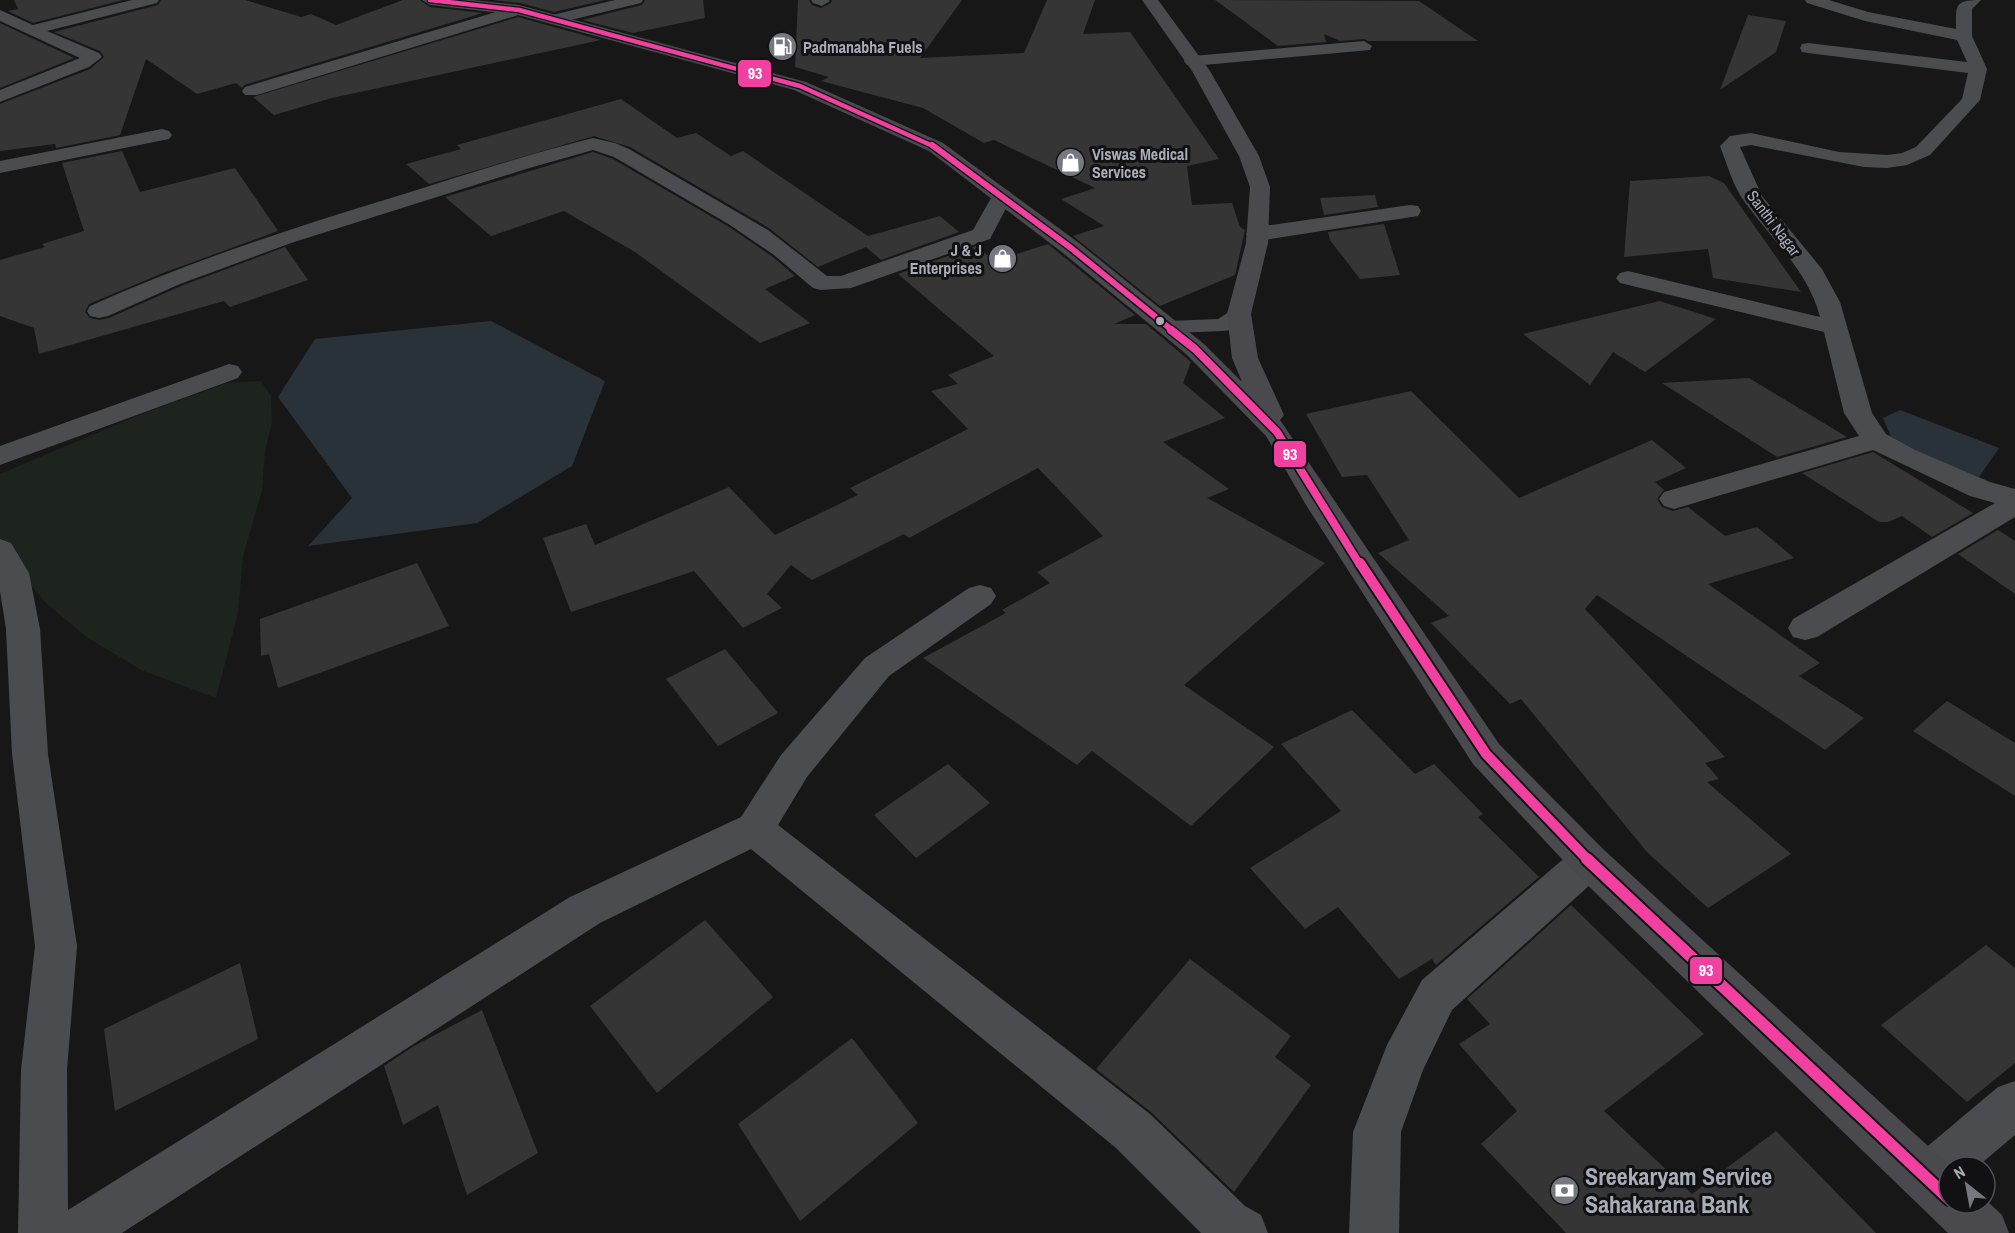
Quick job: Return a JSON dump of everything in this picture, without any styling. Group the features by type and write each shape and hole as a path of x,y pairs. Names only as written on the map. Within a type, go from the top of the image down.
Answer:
{"main road":[{"path":"430,0 519,10 800,86 936,147 1002,195 1169,327 1195,349 1277,432"},
{"path":"1150,0 1193,61 1249,156 1260,187 1257,234 1239,314 1245,358 1277,432 1321,505 1486,754 1589,861 1937,1187"},
{"path":"1966,1215 1984,1233"}],"street":[{"path":"32,30 151,0"},
{"path":"554,19 636,0"},
{"path":"1813,0 1865,16 1964,36"},
{"path":"1973,0 1964,7 1964,36 1978,69"},
{"path":"251,91 519,10"},
{"path":"0,15 93,57 2,94"},
{"path":"1193,61 1364,46"},
{"path":"1808,48 1978,69"},
{"name":"Santhi Nagar","path":"1978,69 1971,100 1923,151 1914,157 1898,161 1867,160 1825,155 1751,139 1731,143 1731,149 1752,198 1814,274 1828,302 1858,413 1876,440 1905,456 1980,489 2015,499"},
{"path":"0,166 162,135"},
{"path":"99,311 166,280 223,258 593,144 606,145 619,150 645,168 713,205 804,265 821,283 843,283 982,234 1002,195"},
{"path":"1257,234 1410,212"},
{"path":"1628,278 1836,328"},
{"path":"0,456 229,372"},
{"path":"1674,499 1876,440"},
{"path":"1804,628 2015,504"},
{"path":"0,550 13,573 23,629 30,754 56,946 44,1070 43,1233"},
{"path":"77,1233 585,910 755,829 794,766 877,667 980,596"},
{"path":"755,829 1133,1131 1227,1224 1243,1233"},
{"path":"1374,1233 1377,1132 1403,1061 1437,995 1589,861"},
{"path":"1974,1155 2015,1104"}],"lane":[{"path":"1169,327 1223,325 1239,314"}],"shaded area":[{"path":"491,321 605,381 572,466 477,523 308,546 352,498 278,397 315,339"},
{"path":"261,381 271,396 272,422 265,451 262,491 243,556 238,613 216,698 141,670 88,638 47,604 0,549 0,474 137,416 227,383"},
{"path":"1900,410 1999,448 1979,477 1894,444 1883,418"}],"building":[{"path":"14,0 123,0 33,23 8,11 18,9"},
{"path":"161,0 245,0 301,17 311,14 336,25 403,0 420,0 430,7 483,13 244,85 242,88 236,83 197,94 146,59 120,135 56,148 55,144 0,151 0,104 90,69 104,57 100,51 54,32 158,5"},
{"path":"493,0 605,0 554,12 520,3"},
{"path":"645,0 703,0 705,18 633,33 582,20 642,5"},
{"path":"798,0 809,0 812,5 821,8 831,3 832,0 962,0 920,58 1024,53 1047,0 1095,0 1083,34 1130,32 1219,159 1187,166 1192,205 1232,203 1240,227 1245,230 1235,275 1160,306 1073,236 1104,226 1061,199 1095,188 994,140 984,143 923,108 821,81 829,77 795,67"},
{"path":"1215,0 1419,1 1478,41 1368,41 1364,39 1340,41 1324,34 1326,42 1278,46"},
{"path":"1748,15 1786,21 1776,52 1720,90"},
{"path":"518,17 601,40 332,98 274,115 253,97"},
{"path":"0,23 74,58 0,88"},
{"path":"621,99 677,138 696,133 731,156 743,151 868,236 940,216 959,232 881,260 866,247 818,267 769,228 630,147 594,136 429,184 406,164 461,149 457,145"},
{"path":"122,151 140,192 235,168 278,231 163,273 89,304 85,312 90,318 99,320 109,318 181,286 285,247 308,280 230,307 224,301 39,354 34,328 0,316 0,260 45,247 42,244 84,231 62,163"},
{"path":"593,152 613,159 729,227 773,257 795,276 765,289 810,323 760,343 635,252 564,211 491,236 445,197"},
{"path":"1709,176 1724,183 1801,292 1713,278 1708,249 1624,257 1630,181"},
{"path":"1375,195 1378,207 1324,215 1320,198"},
{"path":"1384,224 1400,275 1360,279 1330,240 1328,232"},
{"path":"1048,244 1135,315 1114,324 1146,324 1191,362 1183,383 1225,418 1163,442 1229,489 1207,498 1325,563 1184,685 1274,747 1191,826 1092,751 1077,765 923,658 1006,613 1002,610 1050,583 1037,572 1103,536 1038,468 909,538 904,534 812,580 791,565 767,594 782,608 743,628 694,571 571,612 543,538 586,524 595,545 729,487 775,535 858,495 850,488 968,429 931,391 958,384 948,375 994,356 898,274 976,246 995,261"},
{"path":"1660,301 1716,319 1645,372 1613,352 1590,385 1523,334"},
{"path":"1749,378 1847,437 1777,457 1662,383"},
{"path":"1411,391 1519,498 1652,440 1686,468 1655,482 1664,490 1657,499 1662,507 1673,511 1688,507 1725,536 1757,527 1794,558 1708,584 1820,663 1799,676 1864,718 1825,750 1597,595 1585,609 1725,757 1705,763 1719,779 1707,782 1791,854 1708,908 1647,852 1521,699 1510,704 1431,623 1449,616 1378,553 1409,540 1367,475 1342,477 1306,414"},
{"path":"1873,452 1973,513 1932,537 1902,516 1888,522 1879,522 1802,473"},
{"path":"1998,530 2015,541 2015,594 1958,554"},
{"path":"417,563 449,626 278,688 269,654 261,656 260,619"},
{"path":"725,649 778,713 718,746 666,679"},
{"path":"1947,701 2015,743 2015,796 1913,731"},
{"path":"1352,710 1415,774 1434,764 1483,814 1478,817 1539,877 1436,965 1432,959 1399,979 1338,907 1305,929 1250,868 1341,811 1281,744"},
{"path":"948,764 990,803 916,858 874,815"},
{"path":"1571,905 1704,1034 1604,1111 1692,1194 1776,1131 1876,1233 1566,1233 1481,1144 1517,1111 1459,1044 1490,1024 1467,999"},
{"path":"705,920 773,997 657,1093 590,1006"},
{"path":"1986,945 2015,968 2015,1063 1967,1102 1881,1025"},
{"path":"1190,959 1291,1036 1275,1057 1311,1085 1234,1192 1151,1112 1096,1069"},
{"path":"240,963 258,1039 115,1111 104,1029"},
{"path":"482,1010 538,1153 467,1195 438,1105 403,1125 384,1066 414,1046"},
{"path":"852,1038 918,1123 800,1221 738,1124"}],"transit line":[{"name":"93","path":"430,0 519,10 800,86 936,147 1071,248 1195,349 1277,432 1321,505 1486,754 1589,861 1937,1188"}],"place":[{"name":"Padmanabha Fuels","path":"782,47"},
{"name":"Viswas Medical Services","path":"1071,163"},
{"name":"J & J Enterprises","path":"1003,259"},
{"name":"Sreekaryam Service Sahakarana Bank","path":"1564,1190"}]}
